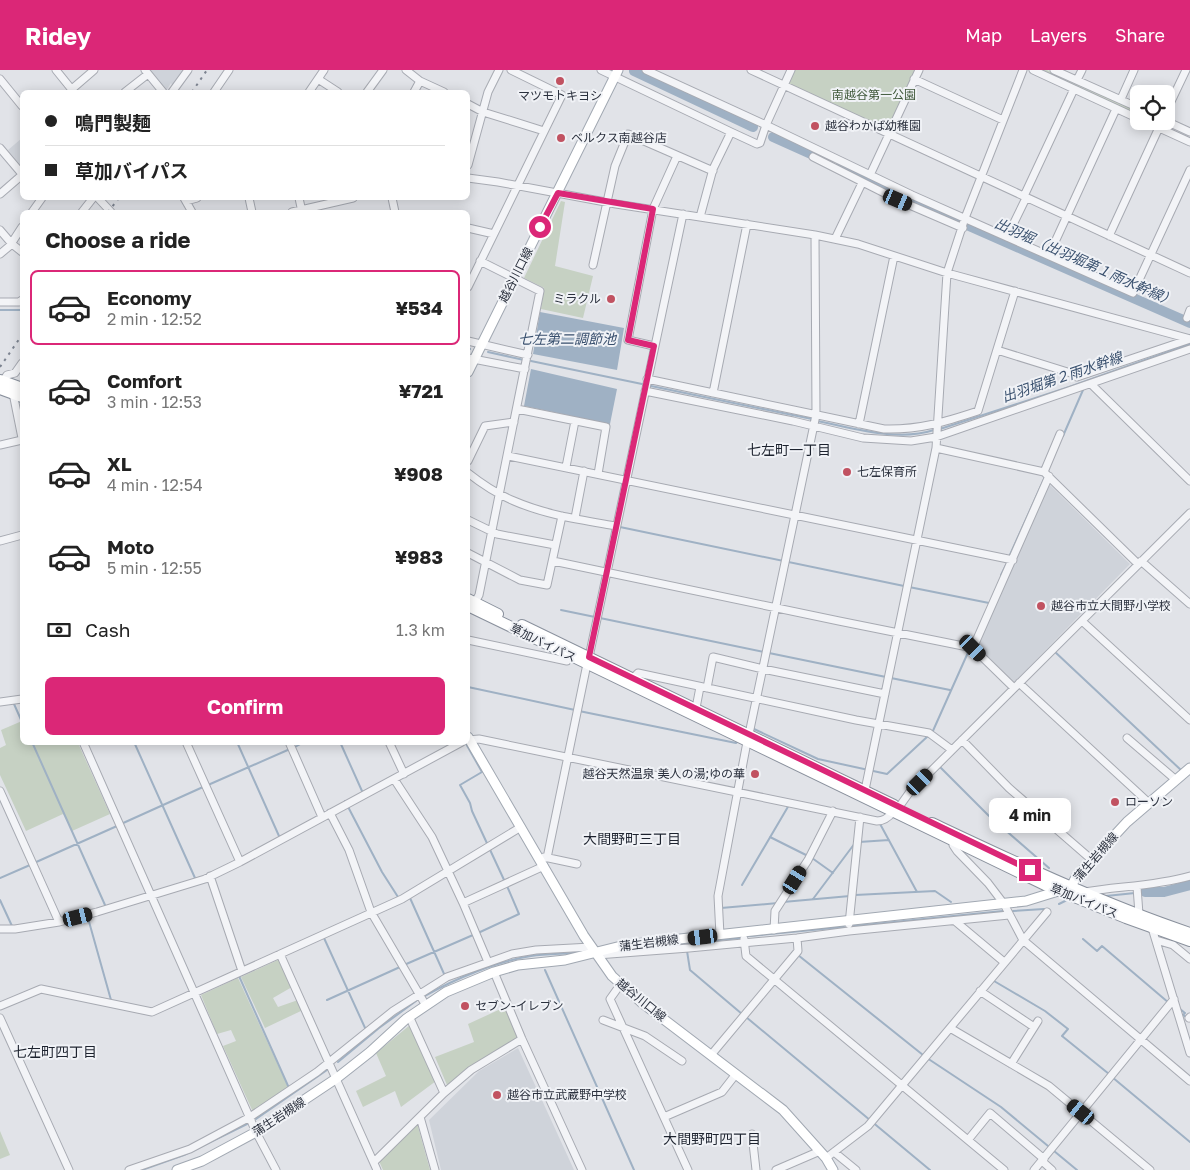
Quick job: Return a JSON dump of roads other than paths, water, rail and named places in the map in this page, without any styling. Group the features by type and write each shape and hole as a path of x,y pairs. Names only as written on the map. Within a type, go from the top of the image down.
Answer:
{"highway":[{"path":"1,384 20,388"},
{"path":"1,384 18,395"},
{"name":"草加バイパス","path":"470,603 569,656 588,660 658,689 748,738 865,790 954,841 1058,890 1152,928 1190,941"},
{"name":"草加バイパス","path":"470,603 896,809 1084,893 1190,933"}],"main road":[{"name":"越谷川口線","path":"471,358 481,344 558,193 616,73"},
{"name":"越谷川口線","path":"470,744 543,860 594,951 620,984 783,1110 827,1153 833,1170"},
{"name":"蒲生岩槻線","path":"177,1170 208,1158 256,1132 337,1078 370,1052 409,1016 426,1004 446,992 494,972 518,965 565,960 594,951 625,945 744,932 849,926 1026,901 1071,887 1076,878 1127,822 1190,768"}],"street":[{"path":"56,70 72,90"},
{"path":"74,90 94,70"},
{"path":"173,90 188,70"},
{"path":"215,90 229,70"},
{"path":"310,90 324,70"},
{"path":"368,90 383,70"},
{"path":"406,70 420,81 440,90"},
{"path":"470,158 488,92 498,70"},
{"path":"470,283 562,95 511,70"},
{"path":"601,70 616,73 757,144 760,143 766,125 792,70"},
{"path":"646,70 870,175 1133,293 1190,170"},
{"path":"751,70 1190,273"},
{"path":"870,175 919,70"},
{"path":"865,790 936,448 947,273 965,218 1023,70"},
{"path":"1034,70 1130,115"},
{"path":"1054,70 1130,104"},
{"path":"1078,80 1082,70"},
{"path":"1120,100 1134,70"},
{"path":"1175,93 1186,70"},
{"path":"127,90 146,72 161,90"},
{"path":"0,79 20,104"},
{"path":"318,79 335,90"},
{"path":"914,79 1003,120"},
{"path":"415,90 420,81"},
{"path":"1007,237 1074,89"},
{"path":"470,105 483,112 544,131"},
{"path":"1049,256 1116,108"},
{"path":"1175,125 1190,132"},
{"path":"1109,236 1159,130"},
{"path":"1170,130 1190,142"},
{"path":"700,217 713,171 731,132"},
{"path":"594,265 615,166 628,134 713,171"},
{"path":"1,152 20,172"},
{"path":"654,346 628,340 653,209 677,156"},
{"path":"813,157 862,183 963,228"},
{"path":"0,194 20,176"},
{"path":"470,178 815,235 858,244 947,273 1190,339"},
{"path":"835,239 862,183"},
{"path":"84,210 91,200"},
{"path":"100,200 109,210"},
{"path":"306,210 345,200"},
{"path":"543,860 568,756 683,214"},
{"path":"713,393 747,224"},
{"path":"470,228 494,234"},
{"path":"0,230 11,244 20,251"},
{"path":"0,254 11,244 20,230"},
{"path":"720,935 718,896 748,738 777,608 816,415 815,235"},
{"path":"859,424 894,256"},
{"path":"470,603 479,595 540,291 480,262"},
{"path":"647,379 859,424 897,429 937,424 978,411 1015,291"},
{"path":"0,302 20,301"},
{"path":"997,350 1074,374 1076,377 1190,339"},
{"path":"470,341 528,355"},
{"path":"644,391 863,438 911,440 936,437 1189,351"},
{"path":"471,358 525,369"},
{"path":"1,384 7,374 15,373 20,366"},
{"path":"1091,384 1190,481"},
{"path":"18,395 20,417"},
{"path":"517,409 606,427 598,474"},
{"path":"566,467 575,421"},
{"path":"470,457 485,426 514,422"},
{"path":"973,648 1047,474 1060,434"},
{"path":"0,445 20,440"},
{"path":"936,448 1047,474 1139,563 1190,604"},
{"path":"508,456 1012,560"},
{"path":"574,518 584,471"},
{"path":"470,474 500,494 526,506 562,516 616,526"},
{"path":"470,739 479,739 568,756 881,821 896,809 909,793 1190,512"},
{"path":"470,555 520,580 547,586 562,516"},
{"path":"470,521 492,532 555,545"},
{"path":"0,541 20,536"},
{"path":"553,560 973,648 1149,803"},
{"path":"1082,621 1190,720"},
{"path":"470,640 567,661 569,656"},
{"path":"696,708 713,657 885,694"},
{"path":"633,678 638,673 929,734 952,750"},
{"path":"658,689 662,678"},
{"path":"0,702 20,700"},
{"path":"1127,738 1176,780"},
{"path":"962,740 1009,788 1092,860"},
{"path":"84,745 256,1132 276,1170"},
{"path":"187,745 240,862"},
{"path":"290,745 322,817"},
{"path":"390,745 404,774"},
{"path":"0,930 15,930 59,922 97,912 210,876 240,862 456,745"},
{"path":"394,779 432,837 488,962"},
{"path":"0,791 59,922"},
{"path":"774,930 775,911 808,860 833,811"},
{"path":"330,813 349,850 371,912 426,1004"},
{"path":"849,926 860,817"},
{"path":"0,1006 41,989 152,1012 402,899 521,827"},
{"path":"954,841 953,845 956,851 988,883 1004,904 1023,940 1190,1081"},
{"path":"463,903 543,860 577,864"},
{"path":"210,876 242,971"},
{"path":"1084,893 1124,886 1137,887 1190,876"},
{"path":"1137,887 1139,914"},
{"path":"776,1170 827,1153 868,1126 1046,912"},
{"path":"129,1170 190,1149 250,1117 317,1072 393,1011 419,994 447,977 512,954 536,950 594,951 797,938 849,926 955,921 1009,915"},
{"path":"955,921 1004,962"},
{"path":"1152,928 1190,1053"},
{"path":"744,932 746,956 1004,1170"},
{"path":"711,1055 798,951 797,938"},
{"path":"1156,940 1173,945 1190,959"},
{"path":"280,954 377,1170"},
{"path":"494,972 522,1039 582,1170"},
{"path":"620,984 610,999 688,1170"},
{"path":"980,991 1036,1024 1011,1064"},
{"path":"1034,1170 1174,999"},
{"path":"409,1016 444,1093"},
{"path":"0,1018 66,1169"},
{"path":"602,1020 645,1036 682,1061"},
{"path":"950,1028 1049,1086 1150,1170"},
{"path":"374,1162 444,1093 471,1070 522,1039"},
{"path":"664,1117 722,1092 736,1074"},
{"path":"968,1140 990,1113 1052,1170"},
{"path":"420,1117 435,1170"},
{"path":"752,1134 756,1170"},
{"path":"827,1153 856,1170"}],"water":[{"name":"七左第二調節池","path":"540,312 624,328 617,370 533,354"},
{"path":"531,369 617,389 610,424 524,406"}],"waterway":[{"name":"出羽堀（出羽堀第１雨水幹線）","path":"634,71 753,127"},
{"name":"出羽堀（出羽堀第１雨水幹線）","path":"773,137 822,159"},
{"name":"出羽堀（出羽堀第１雨水幹線）","path":"840,167 959,222"},
{"name":"出羽堀（出羽堀第１雨水幹線）","path":"969,226 1190,323"},
{"name":"出羽堀第２雨水幹線","path":"0,310 20,310"},
{"name":"出羽堀第２雨水幹線","path":"940,429 1069,387 1190,344"},
{"name":"出羽堀第２雨水幹線","path":"488,352 524,360"},
{"name":"出羽堀第２雨水幹線","path":"531,361 642,384"},
{"name":"出羽堀第２雨水幹線","path":"651,386 812,419"},
{"path":"1063,436 1083,390"},
{"name":"出羽堀第２雨水幹線","path":"817,421 876,433 905,435 934,430"},
{"path":"1009,557 1045,477"},
{"path":"620,527 904,586"},
{"path":"1001,575 1008,561"},
{"path":"909,587 989,603"},
{"path":"561,610 595,617"},
{"path":"600,618 764,652"},
{"path":"932,733 970,648"},
{"path":"1054,651 1182,771"},
{"path":"769,653 886,677"},
{"path":"891,678 950,690"},
{"path":"470,687 575,710"},
{"path":"14,704 20,718"},
{"path":"579,711 736,743 738,741"},
{"path":"752,731 754,729 818,759 887,774 928,736"},
{"path":"33,745 105,905"},
{"path":"135,745 195,878"},
{"path":"238,745 279,836"},
{"path":"295,747 299,745"},
{"path":"341,745 362,791"},
{"path":"467,745 482,772 460,785 505,882"},
{"path":"208,785 290,749"},
{"path":"939,766 988,815 1049,868"},
{"path":"121,824 203,787"},
{"path":"345,801 382,872 398,897"},
{"path":"742,885 789,805"},
{"path":"879,822 917,892"},
{"path":"34,863 117,826"},
{"path":"770,837 808,856"},
{"path":"859,842 889,840"},
{"path":"813,899 855,843"},
{"path":"812,858 833,873"},
{"path":"0,878 30,865"},
{"path":"1145,892 1164,892 1190,885"},
{"path":"478,933 519,914 507,886"},
{"path":"855,895 935,891 951,902"},
{"path":"1106,896 1135,893"},
{"path":"783,902 850,896"},
{"path":"410,898 445,976"},
{"path":"0,900 12,926"},
{"path":"1059,904 1067,900"},
{"path":"721,908 778,903"},
{"path":"1013,911 1044,909"},
{"path":"86,911 111,1000"},
{"path":"854,926 1003,911"},
{"path":"750,936 844,927"},
{"path":"404,965 473,935"},
{"path":"324,938 366,1030"},
{"path":"693,943 740,938"},
{"path":"1083,939 1097,951 1102,946 1169,1003"},
{"path":"687,951 690,970 742,1014"},
{"path":"425,996 463,977 518,958 574,953"},
{"path":"798,955 923,1055"},
{"path":"327,1000 400,967"},
{"path":"545,970 634,1170"},
{"path":"239,976 289,1088"},
{"path":"994,981 1045,1011 1068,1029 1062,1036 1109,1074"},
{"path":"338,1062 379,1028 416,1001"},
{"path":"1180,1009 1185,1013 1183,1015 1186,1017"},
{"path":"746,1017 930,1170"},
{"path":"927,1058 1001,1107 1077,1170"},
{"path":"256,1119 327,1070"},
{"path":"1112,1077 1190,1142"},
{"path":"142,1170 184,1155 247,1124"}],"railway":[{"path":"193,90 207,70"},
{"path":"110,210 117,200"},
{"path":"0,367 20,338"}],"place":[{"name":"マツモトキヨシ","path":"560,81"},
{"name":"越谷わかば幼稚園","path":"815,126"},
{"name":"ベルクス南越谷店","path":"561,138"},
{"name":"ミラクル","path":"611,299"},
{"name":"七左保育所","path":"847,472"},
{"name":"越谷市立大間野小学校","path":"1041,606"},
{"name":"越谷天然温泉 美人の湯;ゆの華","path":"755,774"},
{"name":"ローソン","path":"1115,802"},
{"name":"セブン-イレブン","path":"465,1006"},
{"name":"越谷市立武蔵野中学校","path":"497,1095"}],"district":[{"name":"七左町一丁目","path":"789,450"},
{"name":"大間野町三丁目","path":"632,839"},
{"name":"七左町四丁目","path":"55,1052"},
{"name":"大間野町四丁目","path":"712,1139"}],"park label":[{"name":"南越谷第一公園","path":"874,95"}]}
